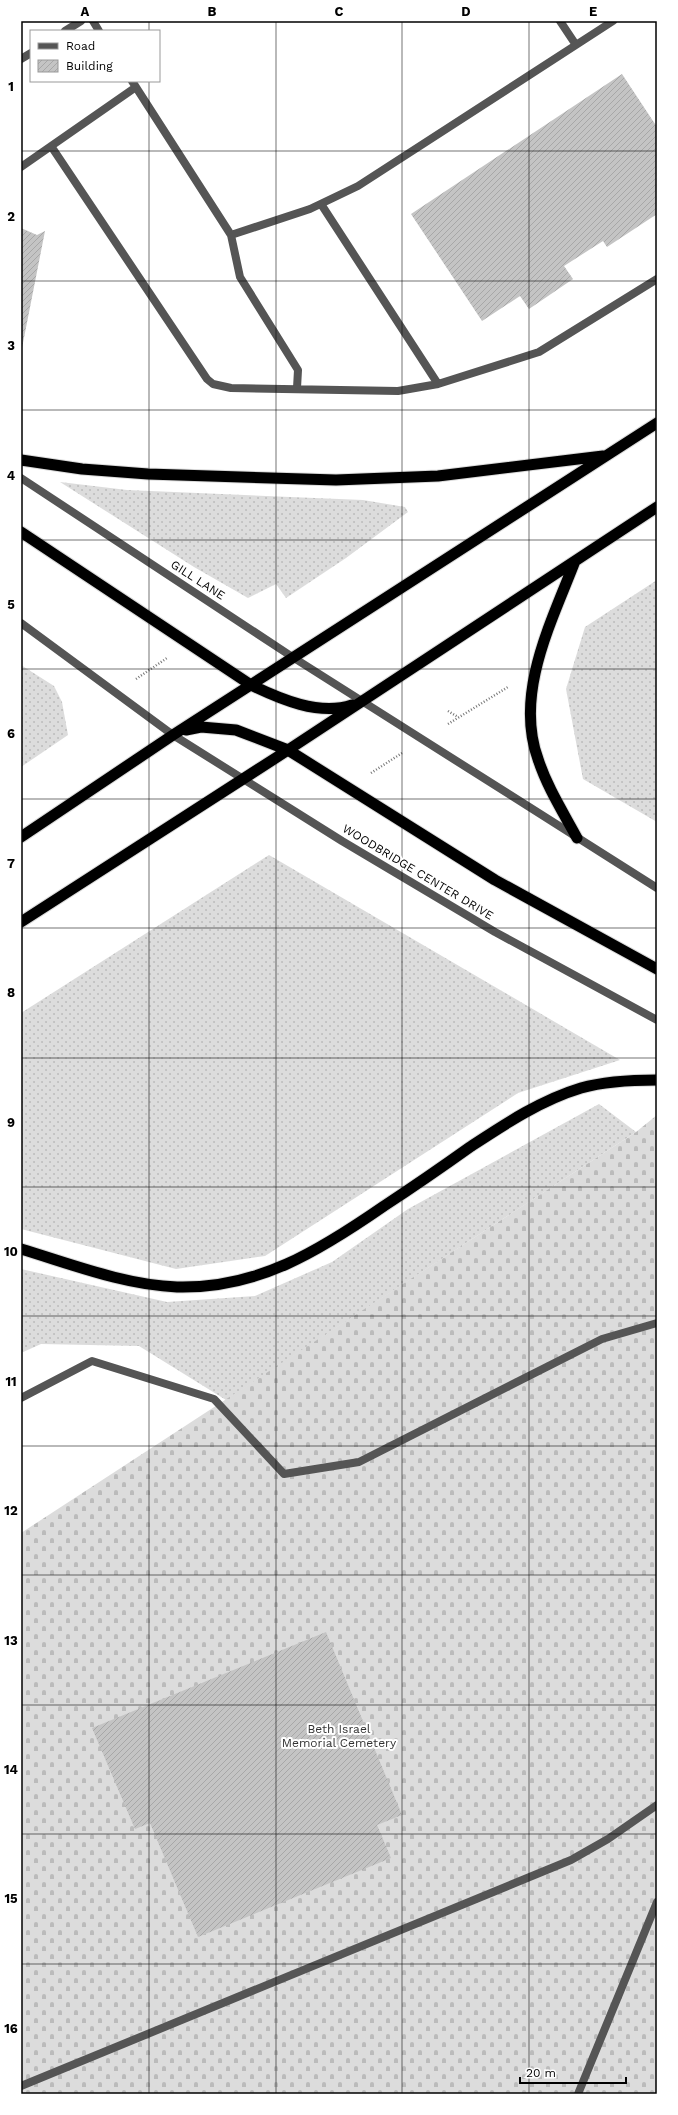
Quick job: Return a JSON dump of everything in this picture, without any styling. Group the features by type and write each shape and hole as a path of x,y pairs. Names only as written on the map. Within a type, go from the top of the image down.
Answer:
{"highway":[{"path":"21,837 173,735 657,423"},
{"path":"21,460 82,469 148,474 336,480 438,476 608,455"},
{"path":"21,922 244,779 657,506"},
{"path":"21,532 251,685 283,699 319,707 344,708 363,701"},
{"path":"575,561 540,655 533,691 531,718 537,758 577,838"},
{"path":"173,735 187,729 218,727 236,730 288,750 495,880 657,969"},
{"path":"21,1249 99,1273 145,1284 176,1287 206,1286 265,1274 294,1262 338,1238 497,1129 552,1099 581,1088 609,1083 657,1080"}],"street":[{"path":"67,30 81,21"},
{"path":"92,21 98,30"},
{"path":"560,21 576,45"},
{"path":"231,235 322,204 358,186 613,21"},
{"path":"21,59 30,54"},
{"path":"21,167 134,84 231,235 240,277 298,370 297,388"},
{"path":"51,146 207,379 213,384 231,388 398,391 438,384 538,352 657,278"},
{"path":"322,204 438,384"},
{"name":"GILL LANE","path":"21,478 294,658 363,701"},
{"path":"22,625 173,735"},
{"path":"363,701 657,888"},
{"name":"WOODBRIDGE CENTER DRIVE","path":"173,735 495,932 657,1020"},
{"path":"21,1398 92,1361 214,1399 284,1474 359,1462 602,1339 657,1322"},
{"path":"21,2086 571,1860 608,1839 657,1805"},
{"path":"578,2094 657,1902"}],"path":[{"path":"133,680 169,657"},
{"path":"448,724 510,685"},
{"path":"448,711 458,717"},
{"path":"365,777 402,753"}],"green space":[{"path":"60,482 127,490 363,500 405,507 408,512 346,558 286,598 276,584 248,598 194,567"},
{"path":"657,580 657,822 583,779 566,689 585,627"},
{"path":"21,665 54,686 62,702 68,735 21,767"},
{"path":"269,855 620,1060 518,1093 265,1256 176,1269 21,1229 21,1013"},
{"path":"599,1104 636,1132 226,1400 139,1346 41,1344 21,1353 21,1269 167,1302 255,1296 332,1262 408,1209"},
{"name":"Beth Israel Memorial Cemetery","path":"657,1115 657,2094 21,2094 21,1533 636,1132"}],"building":[{"path":"622,74 657,127 657,214 607,247 603,241 564,266 573,279 529,309 520,296 482,321 411,214"},
{"path":"21,228 37,235 45,231 22,348"},
{"path":"326,1632 402,1815 377,1825 391,1858 198,1937 150,1823 135,1829 92,1728"}]}
